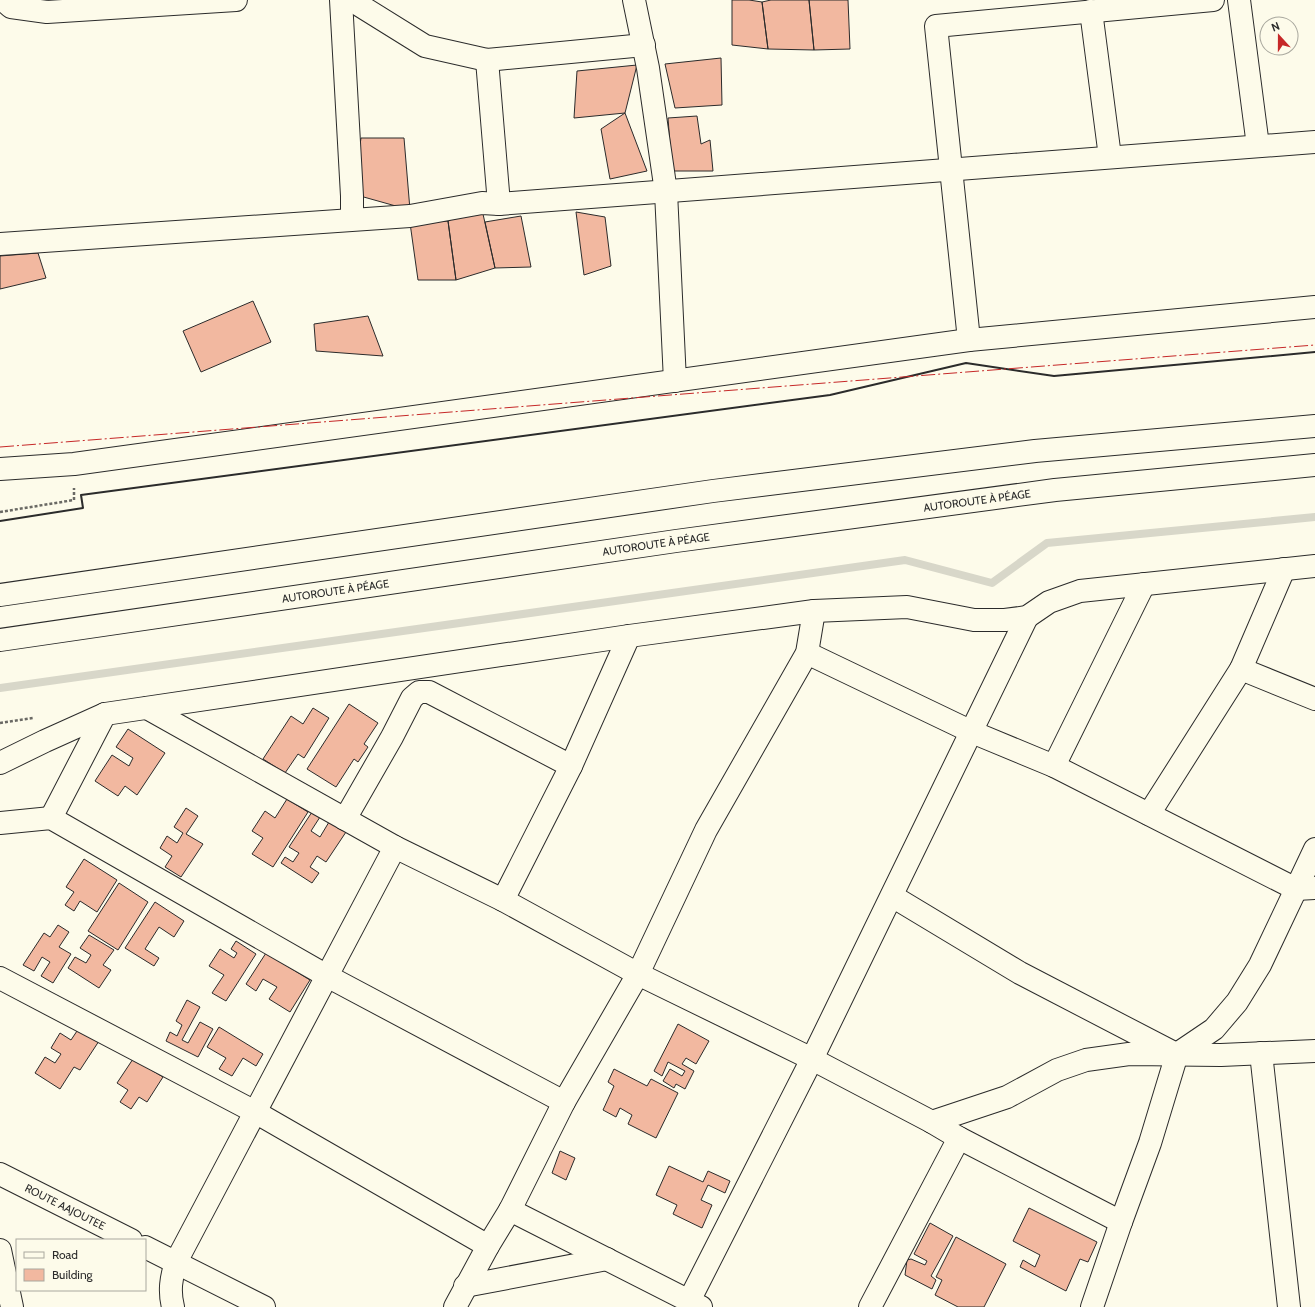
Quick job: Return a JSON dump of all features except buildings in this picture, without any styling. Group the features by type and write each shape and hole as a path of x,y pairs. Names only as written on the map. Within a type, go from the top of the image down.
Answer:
{"main road":[{"path":"3,0 11,7 47,12 196,1 236,0"},
{"path":"341,0 352,220"},
{"path":"351,0 425,46 487,60 644,45"},
{"path":"634,0 648,68 666,192 675,382"},
{"path":"969,340 936,26 1213,0"},
{"path":"1239,0 1258,146"},
{"path":"1091,11 1110,157"},
{"path":"487,60 499,204"},
{"path":"0,244 410,216 482,203 499,204 666,192 1315,142"},
{"path":"0,469 74,464 675,382 969,340 1315,307"},
{"path":"0,595 713,491 1036,451 1315,426"},
{"name":"AUTOROUTE À PÉAGE","path":"0,640 668,542 1055,490 1315,465"},
{"path":"0,763 45,740 105,714 629,636 814,611 907,608 974,620 1005,620 1027,617 1049,602 1080,591 1315,566"},
{"path":"1149,814 1241,669 1284,569"},
{"path":"1054,766 1144,584"},
{"path":"455,1307 465,1286 510,1210 564,1102 638,974 706,830 806,653 814,611"},
{"path":"510,1210 695,1304 1027,617"},
{"path":"503,900 571,766 629,636"},
{"path":"806,653 972,732 1054,766 1149,814 1306,889"},
{"path":"1241,669 1315,699"},
{"path":"345,819 392,737 412,698 419,692 429,692 571,766"},
{"path":"147,708 395,847 503,900 638,974 812,1060 1121,1222"},
{"path":"51,818 105,714"},
{"path":"0,823 51,818 327,976 564,1102"},
{"path":"173,1307 170,1297 171,1278 176,1262 395,847"},
{"path":"1092,1307 1150,1143 1177,1054 1214,1029 1237,1002 1306,889 1315,849"},
{"path":"892,896 1020,973 1177,1054"},
{"path":"0,978 255,1112 488,1246"},
{"path":"932,1122 1007,1097 1057,1070 1086,1060 1130,1054 1221,1055 1315,1051"},
{"path":"1261,1054 1289,1307"},
{"path":"870,1307 959,1138"},
{"name":"ROUTE AAJOUTEE","path":"0,1174 129,1239"},
{"path":"146,1247 264,1307"},
{"path":"0,1250 7,1301"},
{"path":"465,1286 606,1259"}],"path":[{"path":"0,512 74,500 74,464"}],"waterway":[{"path":"0,688 905,560 992,583 1047,543 1315,517"}],"wall":[{"path":"0,521 83,508 81,495 830,395 966,363 1054,376 1315,352"}],"power":[{"path":"0,447 1315,345"}]}
